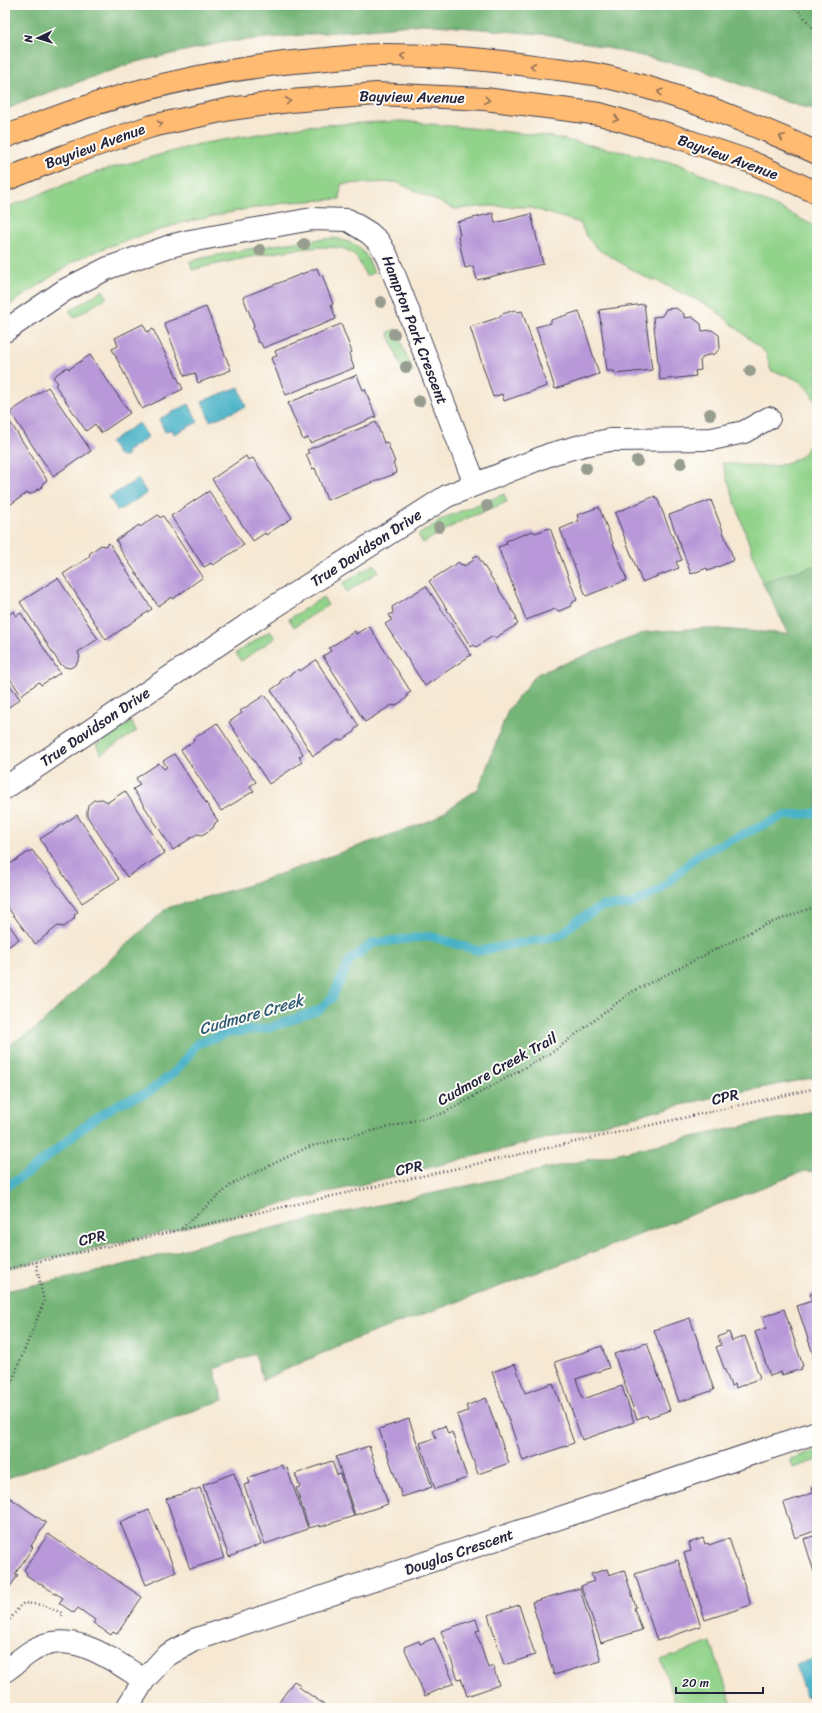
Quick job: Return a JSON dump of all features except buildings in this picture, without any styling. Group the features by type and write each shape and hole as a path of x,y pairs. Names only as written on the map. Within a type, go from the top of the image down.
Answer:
{"main road":[{"path":"5,137 51,118 148,87 224,71 290,61 380,55 492,60 606,77 683,99 767,130 817,153"},
{"name":"Bayview Avenue","path":"5,180 67,155 152,126 230,109 290,101 377,94 485,99 600,114 671,135 751,162 817,192"}],"street":[{"name":"Hampton Park Crescent","path":"5,331 64,290 102,271 170,246 312,219 348,220 370,233 379,242 387,256 475,484"},
{"name":"True Davidson Drive","path":"5,788 296,592 447,496 551,454 584,445 610,440 712,439 744,432 769,418"},
{"name":"Douglas Crescent","path":"127,1708 144,1680 166,1656 194,1640 817,1432"},
{"path":"5,1672 32,1650 46,1644 61,1642 83,1646 107,1656 144,1680"}],"path":[{"path":"794,5 817,33"},
{"name":"Cudmore Creek Trail","path":"181,1230 232,1184 308,1147 444,1113 554,1052 630,993 762,926 817,906"},
{"name":"CPR","path":"5,1269 817,1088"},
{"path":"5,1398 44,1302 36,1262"},
{"path":"5,1626 24,1603 43,1605 62,1613 61,1642"}],"green space":[{"path":"5,5 817,5 817,109 798,106 698,69 551,35 423,24 225,42 136,62 33,98 5,110"},
{"path":"402,121 547,136 676,163 773,205 817,227 817,410 814,400 801,382 771,371 766,353 713,308 657,281 645,277 599,250 586,236 580,223 528,207 490,206 455,209 396,182 341,184 340,199 291,202 242,210 181,223 107,247 76,260 5,308 5,208 97,172 199,144 306,126"},
{"path":"334,238 350,242 360,248 367,258 374,273 366,276 359,261 351,252 335,247 271,253 192,270 190,261 262,247"},
{"path":"103,290 107,297 74,318 69,311"},
{"path":"396,329 413,372 404,375 388,332"},
{"path":"817,431 817,565 762,582 722,463 765,466 790,462 801,456 810,446"},
{"path":"504,494 507,502 463,520 423,543 418,535 446,517"},
{"path":"374,564 379,571 347,592 342,584"},
{"path":"817,565 817,1077 714,1097 242,1214 5,1269 5,1047 37,1028 75,991 167,908 249,885 432,820 479,788 508,710 537,674 646,632 705,628 789,634 762,582"},
{"path":"323,597 328,605 294,627 289,619"},
{"path":"270,631 275,638 241,661 236,653"},
{"path":"131,722 137,731 101,754 96,745"},
{"path":"817,1110 817,1172 805,1171 615,1244 345,1343 263,1380 255,1354 214,1369 223,1400 5,1479 5,1291 92,1273 231,1237"},
{"path":"817,1450 817,1460 793,1468 790,1459"},
{"path":"711,1642 733,1708 677,1708 661,1660"}],"water":[{"path":"239,387 246,407 210,421 202,401"},
{"path":"189,404 198,422 174,434 172,429 165,432 159,419"},
{"path":"137,424 140,424 148,437 126,452 128,455 126,457 119,456 110,442"},
{"path":"138,479 147,493 118,511 109,497"},
{"path":"813,1659 814,1661 817,1660 817,1693 806,1697 795,1665"}],"waterway":[{"name":"Cudmore Creek","path":"5,1187 29,1172 91,1121 120,1103 147,1093 176,1071 197,1044 227,1033 269,1028 319,1010 332,998 350,960 373,943 430,936 479,951 561,935 578,920 603,906 630,905 660,890 698,855 783,816 817,813"}]}
